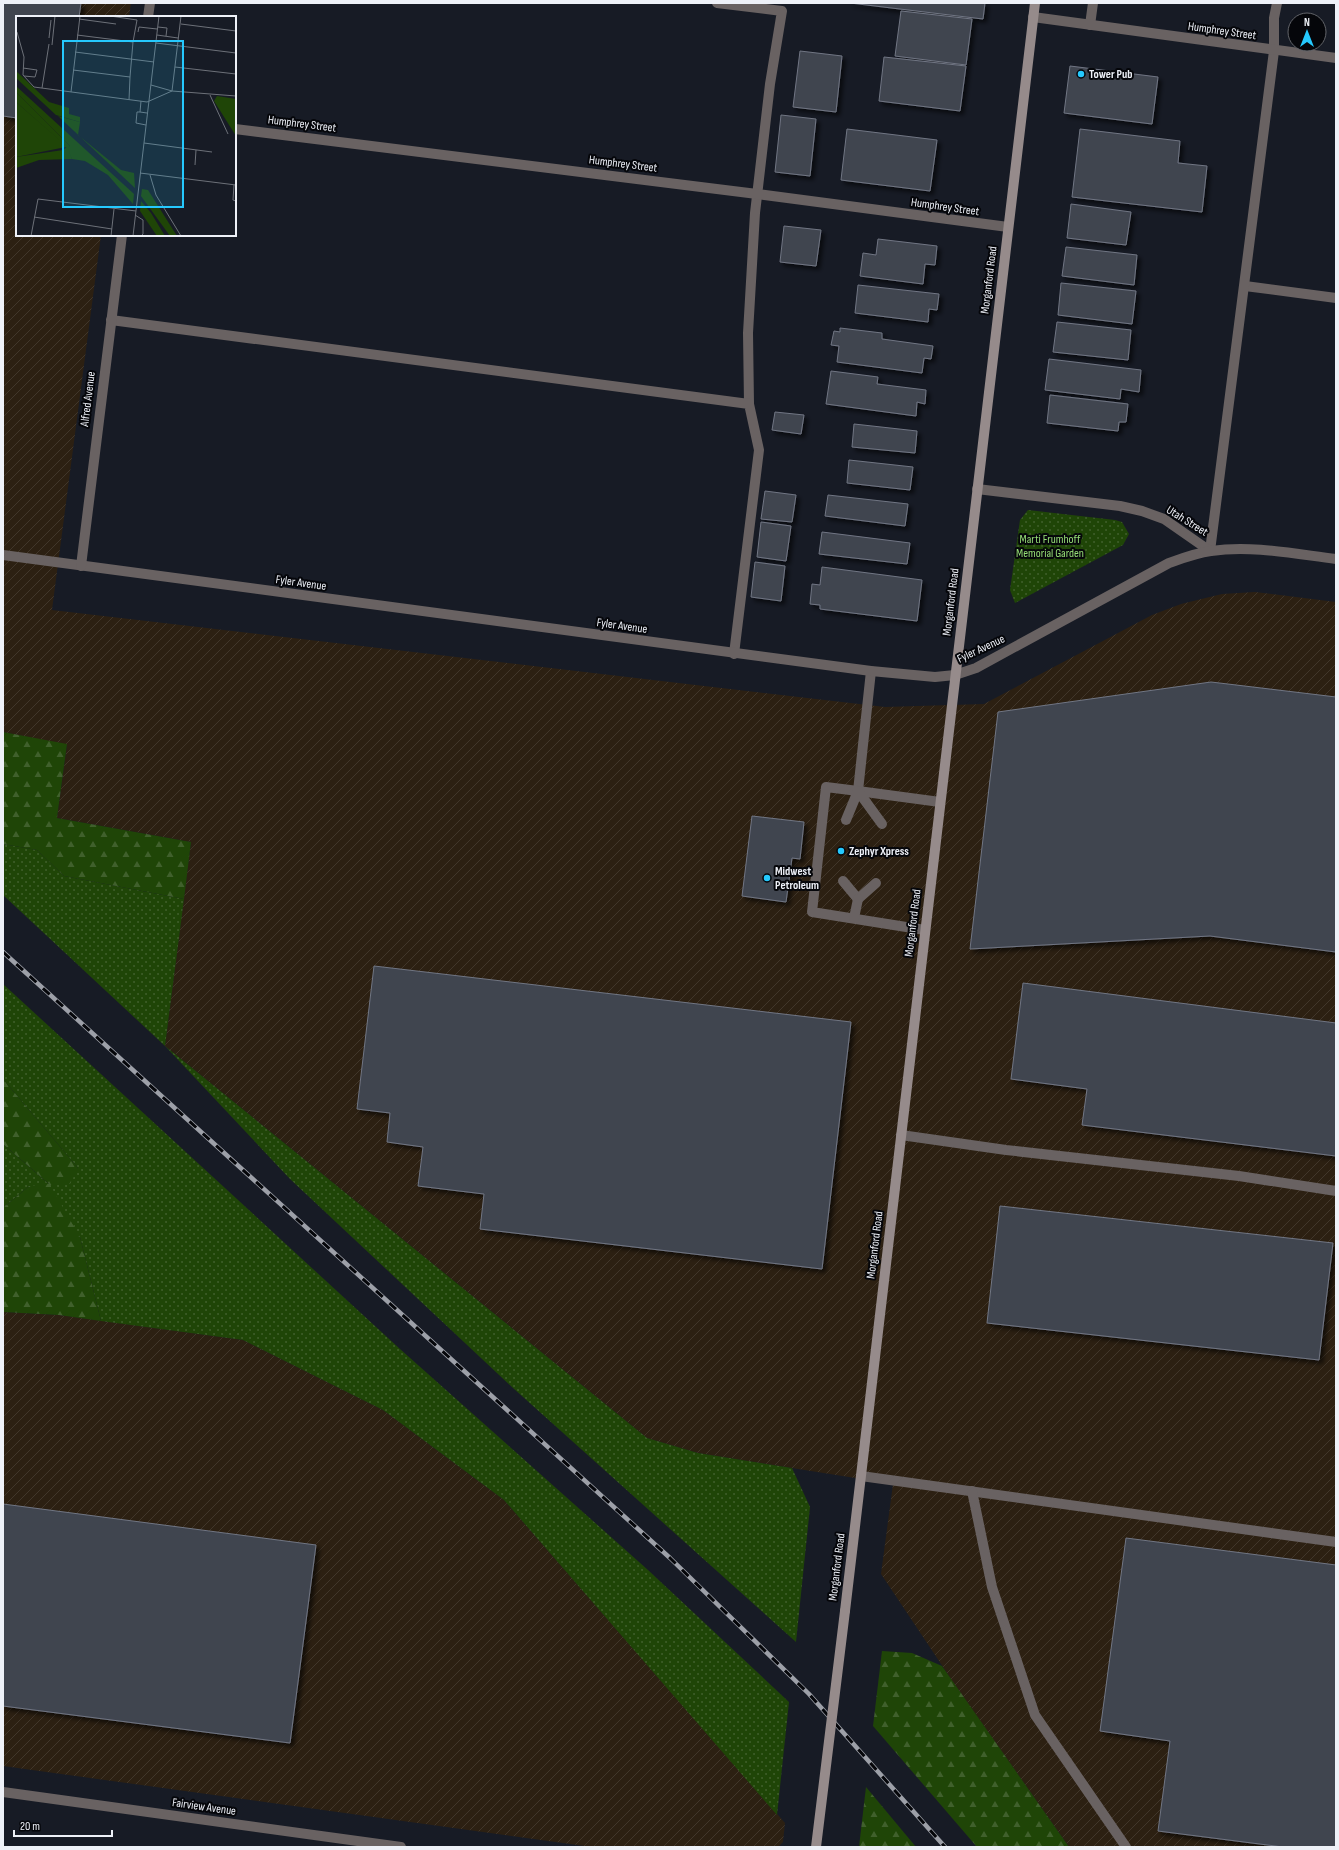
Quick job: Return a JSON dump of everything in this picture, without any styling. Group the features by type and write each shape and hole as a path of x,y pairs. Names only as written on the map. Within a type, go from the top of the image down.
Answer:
{"street":[{"path":"148,16 150,3"},
{"path":"717,3 783,7 770,84 756,194 748,333 749,404 759,450 734,654"},
{"name":"Morganford Road","path":"816,1847 1035,3"},
{"path":"1090,25 1093,3"},
{"path":"1210,551 1274,51 1274,18 1277,3"},
{"name":"Humphrey Street","path":"1033,17 1274,51 1336,58"},
{"name":"Humphrey Street","path":"236,129 1008,227"},
{"name":"Alfred Avenue","path":"81,566 122,236"},
{"path":"1244,286 1336,298"},
{"path":"111,320 749,404"},
{"name":"Utah Street","path":"977,489 1120,506 1142,511 1164,519 1210,551 1254,550 1336,559"},
{"name":"Fyler Avenue","path":"3,555 734,654 912,676 936,677 955,675 976,668 997,658 1169,563 1210,551"},
{"path":"846,820 858,791 871,671"},
{"path":"925,930 812,912 826,787 940,802"},
{"path":"858,791 882,824"},
{"path":"843,881 858,899"},
{"path":"854,918 858,899 876,883"},
{"path":"901,1134 1006,1150 1239,1176 1336,1191"},
{"path":"860,1476 1336,1542"},
{"path":"972,1491 992,1587 1035,1715 1126,1847"},
{"name":"Fairview Avenue","path":"3,1792 401,1847"}],"shaded area":[{"path":"3,3 131,3 129,16 16,16 16,236 101,236 52,610 885,707 984,704 1152,615 1181,604 1222,594 1255,592 1336,602 1336,1847 1069,1847 953,1682 881,1574 893,1484 698,1453 647,1438 165,1046 191,842 57,818 67,745 3,732"},
{"path":"3,1312 59,1315 243,1340 383,1410 504,1500 785,1823 783,1842 778,1847 592,1847 3,1766"}],"green space":[{"name":"Marti Frumhoff Memorial Garden","path":"1028,510 1115,520 1122,522 1129,534 1123,545 1015,603 1010,590 1020,520"},
{"path":"3,732 67,744 57,818 191,842 184,899 64,876 37,850 3,844"},
{"path":"3,844 37,850 64,876 184,899 165,1046 3,895"},
{"path":"3,984 400,1349 648,1570 789,1702 777,1815 504,1500 383,1410 243,1340 101,1321 80,1237 29,1186 3,1208 3,1144 50,1185 78,1168 3,1079"},
{"path":"165,1046 647,1438 698,1453 792,1468 810,1507 796,1642 513,1388 290,1179"},
{"path":"3,1079 78,1168 70,1184 50,1185 80,1237 101,1321 59,1315 3,1312 3,1208 29,1186 49,1184 3,1144"},
{"path":"882,1651 912,1653 942,1666 1069,1847 977,1847 873,1726"},
{"path":"866,1787 916,1847 859,1847"}],"building":[{"path":"3,3 81,3 79,16 16,16 16,118 3,116"},
{"path":"850,3 985,3 983,19"},
{"path":"901,11 972,19 966,65 895,56"},
{"path":"800,51 842,56 836,112 793,107"},
{"path":"884,57 966,66 960,111 879,101"},
{"path":"1070,66 1158,77 1152,124 1064,113"},
{"path":"781,115 816,119 810,176 775,172"},
{"path":"847,129 937,140 930,191 841,180"},
{"path":"1080,129 1180,141 1178,163 1207,166 1202,212 1072,197"},
{"path":"1071,204 1131,212 1126,245 1067,238"},
{"path":"784,226 821,230 816,266 780,262"},
{"path":"878,239 937,246 935,265 925,264 923,284 860,276 863,253 876,255"},
{"path":"1066,247 1137,255 1134,285 1062,276"},
{"path":"1061,283 1136,291 1132,324 1058,315"},
{"path":"858,285 939,294 937,310 929,309 928,322 855,313"},
{"path":"1057,322 1131,330 1128,360 1053,352"},
{"path":"840,328 882,333 882,339 933,346 931,359 924,358 922,373 837,362 839,346 831,345 834,331 840,332"},
{"path":"1049,359 1141,370 1139,392 1121,389 1120,399 1045,390"},
{"path":"831,371 878,377 877,384 926,390 925,404 917,402 916,416 826,404"},
{"path":"1050,395 1128,404 1126,422 1119,422 1118,431 1047,423"},
{"path":"775,412 804,415 801,434 772,430"},
{"path":"854,424 917,431 915,453 852,447"},
{"path":"849,460 913,467 910,490 847,483"},
{"path":"765,491 796,495 792,522 761,519"},
{"path":"828,495 908,504 905,526 825,516"},
{"path":"761,522 791,526 786,561 757,557"},
{"path":"822,532 910,543 907,564 819,554"},
{"path":"755,562 785,566 781,601 751,597"},
{"path":"822,567 922,580 917,621 820,609 820,605 810,604 812,584 820,585"},
{"path":"1211,682 1336,697 1336,952 1210,936 970,949 998,712"},
{"name":"Midwest Petroleum","path":"752,816 804,822 800,859 792,858 786,902 742,896"},
{"path":"374,966 851,1022 822,1269 480,1229 484,1194 418,1186 423,1147 387,1142 390,1113 357,1109"},
{"path":"1023,983 1336,1023 1336,1156 1082,1125 1087,1089 1011,1079"},
{"path":"1000,1206 1333,1243 1319,1360 987,1323"},
{"path":"3,1504 316,1545 290,1743 3,1706"},
{"path":"1126,1538 1336,1565 1336,1847 1283,1847 1158,1831 1170,1741 1100,1731"}],"railway":[{"path":"3,952 670,1558 809,1694 945,1847"}],"place":[{"name":"Tower Pub","path":"1081,74"},
{"name":"Zephyr Xpress","path":"841,851"},
{"name":"Midwest Petroleum","path":"767,878"}]}
